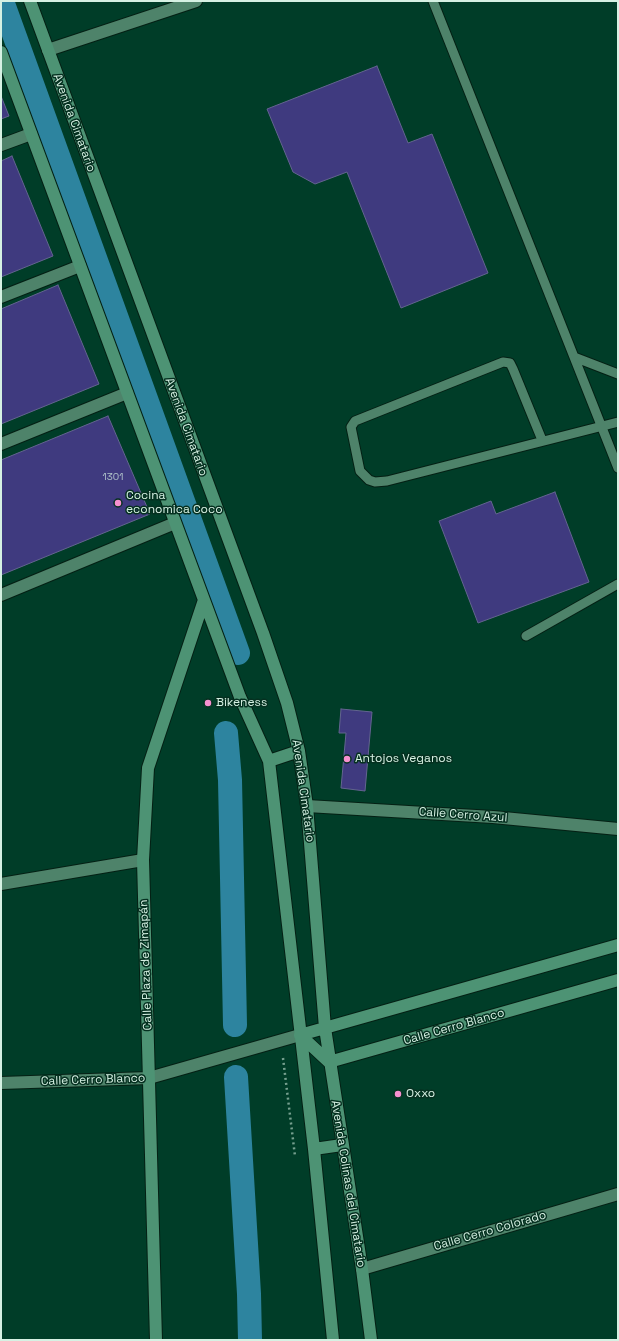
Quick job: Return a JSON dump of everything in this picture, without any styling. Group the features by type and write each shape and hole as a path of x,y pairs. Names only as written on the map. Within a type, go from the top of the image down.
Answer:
{"street":[{"name":"Avenida Cimatario","path":"30,1 263,633 287,703 299,751 307,806 325,1028"},
{"path":"48,50 196,1"},
{"path":"1,52 240,697 269,760 314,1149 333,1340"},
{"path":"1,145 31,134"},
{"path":"1,297 80,266"},
{"path":"1,444 127,393"},
{"path":"1,595 175,523"},
{"name":"Calle Plaza de Zimapán","path":"156,1340 143,860 148,768 204,600"},
{"path":"269,760 299,751"},
{"name":"Calle Cerro Azul","path":"307,806 493,817 618,829"},
{"path":"1,884 143,860"},
{"name":"Calle Cerro Blanco","path":"1,1083 149,1078 618,945"},
{"name":"Calle Cerro Blanco","path":"329,1062 618,980"},
{"name":"Avenida Colinas del Cimatario","path":"325,1028 329,1062 362,1268 371,1340"},
{"path":"300,1035 329,1062"},
{"path":"314,1149 342,1146"},
{"name":"Calle Cerro Colorado","path":"362,1268 618,1194"}],"lane":[{"path":"433,1 618,468"},
{"path":"574,357 618,374"},
{"path":"542,440 510,363 503,362 355,421 351,427 360,471 364,477 375,482 387,481 542,440 618,422"},
{"path":"526,636 618,584"}],"building":[{"path":"377,66 408,143 432,134 488,273 401,308 347,172 315,184 293,172 267,109"},
{"path":"1,96 9,116 1,119"},
{"path":"12,156 53,256 1,277 1,161"},
{"path":"58,285 99,384 1,424 1,309"},
{"path":"108,416 150,514 1,575 1,460"},
{"path":"555,492 589,582 478,623 439,521 491,501 496,514"},
{"path":"341,709 372,712 365,791 341,788 346,733 339,733"}],"waterway":[{"path":"2,1 238,653"},
{"path":"226,733 230,780 235,1025"},
{"path":"236,1077 249,1294 250,1340"}],"place":[{"name":"Cocina economica Coco","path":"118,503"},
{"name":"Bikeness","path":"208,703"},
{"name":"Antojos Veganos","path":"347,759"},
{"name":"Oxxo","path":"398,1094"}]}
